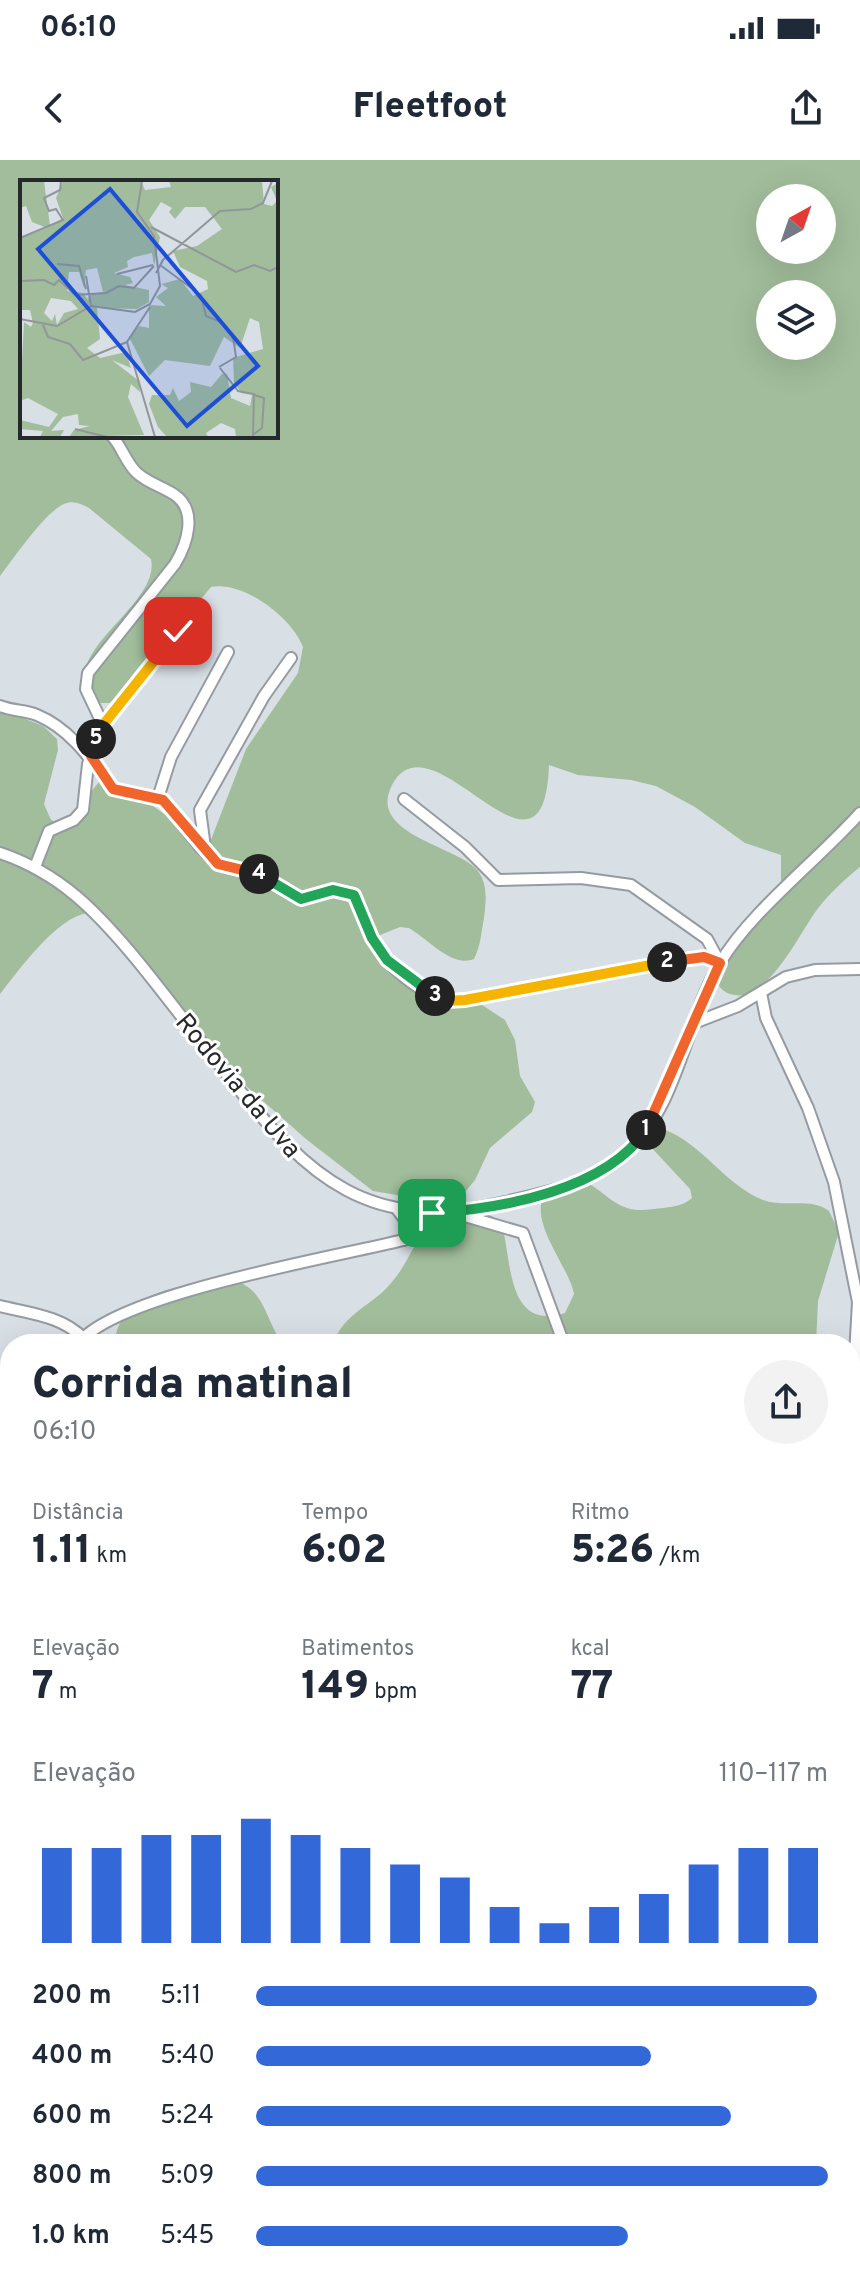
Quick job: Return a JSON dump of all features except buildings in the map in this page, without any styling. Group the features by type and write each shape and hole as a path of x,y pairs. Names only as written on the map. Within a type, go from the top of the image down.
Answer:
{"street":[{"path":"103,725 86,689 88,673 175,564 184,550 188,531 186,506 176,496 136,473 113,438"},
{"path":"35,867 49,831 74,820 83,810 91,756 103,725 178,631"},
{"path":"158,798 171,757 228,652"},
{"path":"206,853 200,832 200,810 264,696 291,658"},
{"path":"0,706 48,720 91,756 113,789 158,798 168,805 206,853 225,868 261,875 301,899 333,890 354,895 372,938 387,960 431,994 446,1001 688,958 704,957 720,963"},
{"path":"404,799 465,847 498,880 581,878 631,885 707,939 720,963"},
{"name":"Rodovia da Uva","path":"0,853 35,867 76,893 104,920 258,1114 300,1159 347,1191 397,1209 432,1213 482,1208 585,1180 619,1160 651,1123 720,963 743,933 860,813"},
{"path":"694,1023 738,1006 786,977 815,970 860,969"},
{"path":"761,993 766,1018 808,1108 834,1182 858,1302 856,1334"},
{"path":"89,1334 104,1323 203,1286 404,1240 482,1208"},
{"path":"397,1209 408,1224 404,1240"},
{"path":"465,1216 523,1233 560,1334"},
{"path":"0,1306 42,1315 73,1328 76,1334"}],"green space":[{"path":"0,160 860,160 860,867 819,907 770,978 744,995 730,994 720,987 715,976 781,885 781,855 745,843 695,807 656,786 631,780 578,775 549,765 542,805 528,819 508,815 433,770 410,768 392,785 387,802 392,816 403,828 468,862 478,871 486,893 485,912 474,959 457,960 409,928 400,927 380,935 380,943 415,986 482,1005 505,1020 515,1040 520,1076 535,1102 532,1112 490,1148 475,1180 460,1198 439,1202 373,1191 306,1139 245,1085 166,989 87,913 63,924 51,934 0,994 0,709 43,726 57,739 58,750 44,804 51,820 60,823 69,818 99,782 143,799 209,845 246,749 298,673 303,647 288,624 264,603 237,589 211,587 120,695 110,703 97,703 91,699 86,667 102,640 146,586 151,573 151,559 80,504 64,504 48,516 0,576"},
{"path":"663,1129 677,1135 737,1185 763,1200 814,1204 829,1211 839,1232 818,1301 816,1334 338,1334 351,1317 392,1282 427,1228 448,1215 464,1211 485,1213 502,1226 515,1289 522,1303 532,1312 546,1316 565,1313 574,1294 542,1218 541,1204 547,1191 562,1182 581,1180 618,1204 632,1209 664,1208 685,1203 692,1198 690,1189 650,1146 652,1132"},
{"path":"218,1278 233,1280 253,1291 277,1334 117,1334 127,1313 138,1303 168,1290"}],"route":[{"path":"178,631 103,725 91,756 113,789 129,795 163,800 201,848 218,864 233,871 261,875 301,899 333,890 354,895 372,938 387,960 431,994 446,1001 688,958 704,957 720,963 651,1123 640,1140 619,1160 585,1180 482,1208 432,1213"}]}
